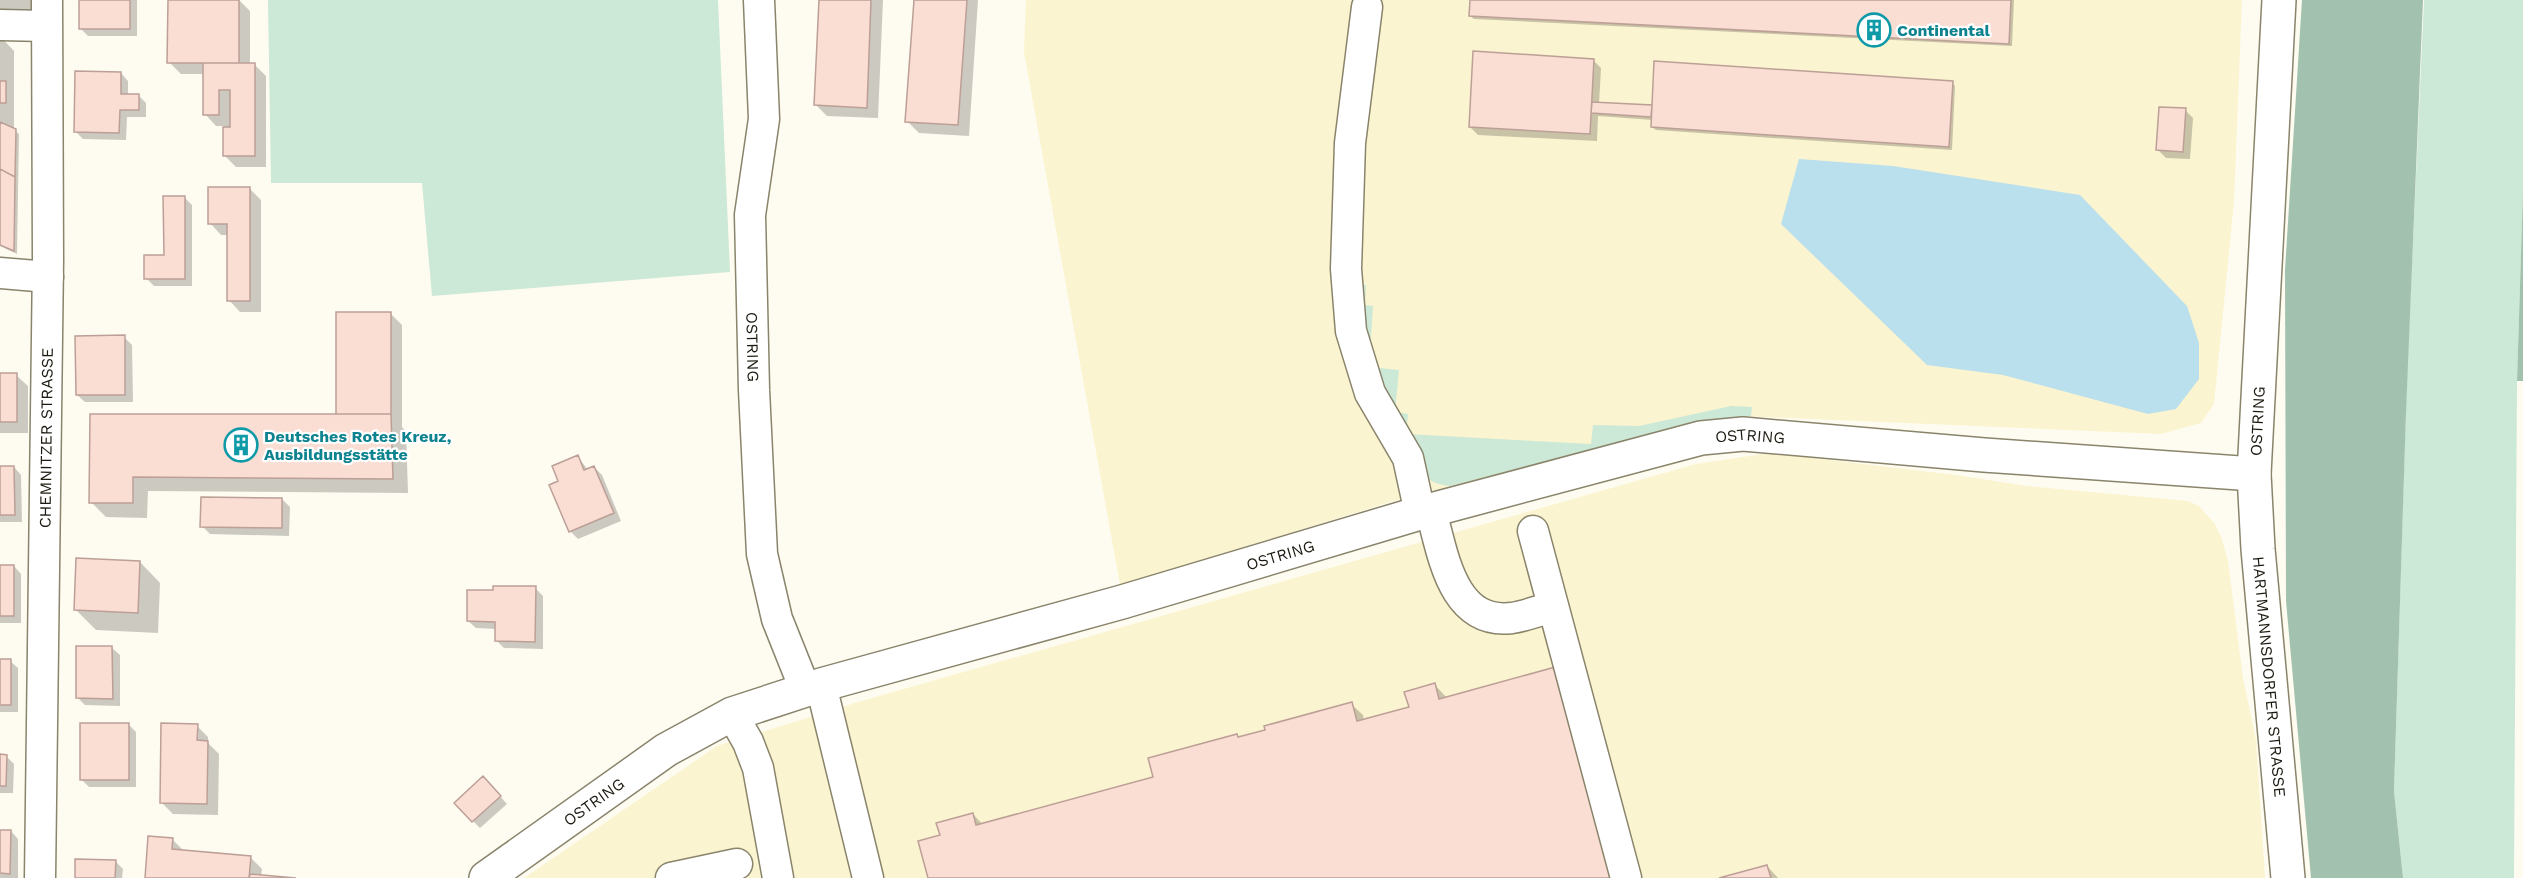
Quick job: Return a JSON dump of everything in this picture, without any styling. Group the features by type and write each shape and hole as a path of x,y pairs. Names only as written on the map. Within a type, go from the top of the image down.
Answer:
{"main road":[{"name":"OSTRING","path":"496,875 666,750 732,714 813,687 1122,602 1426,512 1701,438 1743,434 1972,454 2254,474 2279,0"},
{"name":"HARTMANNSDORFER STRASSE","path":"2254,474 2258,549 2288,878"}],"street":[{"name":"OSTRING","path":"759,0 764,119 750,215 754,390 762,554 777,620 813,687"},
{"path":"1367,7 1350,143 1346,269 1351,331 1342,349 1353,388 1383,438 1403,450 1408,458 1447,570 1462,600 1485,615 1511,618 1553,607"},
{"path":"0,25 47,13"},
{"name":"CHEMNITZER STRASSE","path":"40,878 48,277 47,13"},
{"path":"0,273 48,277"},
{"path":"1533,531 1626,878"},
{"path":"813,687 868,878"},
{"path":"732,714 748,742 758,768 778,878"},
{"path":"671,878 737,864"}],"shaded area":[{"path":"1026,0 2242,0 2234,202 2214,404 2201,423 2161,434 1742,416 1700,421 1390,502 1120,585 1024,52"},
{"path":"1769,453 1956,475 2027,486 2188,501 2199,506 2215,524 2228,561 2243,678 2256,740 2265,878 524,878 717,746 858,702 1696,464"}],"green space":[{"path":"268,0 718,0 730,272 432,296 422,183 271,183"},
{"path":"2302,0 2423,0 2406,412 2394,791 2403,878 2311,878 2286,601 2285,270"},
{"path":"2424,0 2523,0 2523,190 2517,381 2514,878 2403,878 2394,791 2407,373"},
{"path":"2523,190 2523,381 2517,381"},
{"path":"1353,285 1366,285 1365,305 1373,306 1369,367 1399,370 1395,412 1408,414 1406,434 1591,444 1593,425 1639,426 1731,406 1752,407 1751,416 1700,421 1450,486 1440,484 1426,477 1422,472 1389,416 1367,371 1357,339 1353,313"}],"water":[{"path":"1799,159 1893,166 2080,195 2187,306 2199,343 2199,379 2176,409 2148,414 2003,375 1927,365 1781,224"}],"building":[{"path":"79,0 130,0 130,29 79,29"},
{"path":"168,0 239,0 239,63 167,63"},
{"path":"819,0 871,0 867,108 814,105"},
{"path":"914,0 967,0 958,125 905,122"},
{"name":"Continental","path":"1470,0 2011,0 2009,44 1469,16"},
{"path":"1473,51 1594,59 1590,134 1469,127"},
{"path":"1654,61 1953,81 1949,147 1651,127"},
{"path":"203,63 255,63 255,156 223,156 223,127 230,127 230,90 219,90 219,115 203,115"},
{"path":"75,71 121,72 121,94 139,94 139,110 120,110 119,133 74,132"},
{"path":"0,81 6,81 6,103 0,103"},
{"path":"1592,102 1652,105 1651,117 1591,113"},
{"path":"2159,107 2186,108 2183,152 2156,150"},
{"path":"0,122 16,129 15,177 0,169"},
{"path":"0,169 15,177 14,251 0,245"},
{"path":"208,187 250,187 250,301 227,301 227,224 208,224"},
{"path":"163,196 185,196 185,279 144,279 144,255 164,255"},
{"path":"336,312 391,312 391,414 336,414"},
{"path":"125,335 125,395 76,395 75,336"},
{"path":"0,373 17,373 17,422 0,422"},
{"name":"Deutsches Rotes Kreuz, Ausbildungsstätte","path":"90,414 391,414 393,479 133,477 133,503 89,503"},
{"path":"578,455 584,470 594,466 614,513 569,532 549,485 558,481 552,466"},
{"path":"0,466 14,466 15,515 0,515"},
{"path":"201,497 282,498 282,528 200,527"},
{"path":"76,558 140,561 138,613 74,610"},
{"path":"0,565 14,565 14,616 0,616"},
{"path":"493,586 536,586 535,642 495,641 495,622 467,621 467,590 493,590"},
{"path":"76,646 112,646 113,699 76,698"},
{"path":"0,659 11,659 11,705 0,705"},
{"path":"1559,666 1617,878 928,878 918,841 940,835 936,823 973,813 976,825 1153,777 1148,758 1237,734 1238,737 1265,730 1264,726 1352,702 1357,721 1409,707 1404,692 1435,683 1439,699"},
{"path":"80,723 129,723 129,780 80,780"},
{"path":"161,723 198,724 197,740 208,741 207,804 160,803"},
{"path":"0,754 7,755 6,786 0,786"},
{"path":"483,776 501,796 472,822 454,803"},
{"path":"0,830 11,830 10,874 0,873"},
{"path":"148,836 173,838 172,849 251,856 249,878 145,878"},
{"path":"75,859 116,860 115,878 75,878"},
{"path":"1767,865 1771,878 1719,878"},
{"path":"250,874 296,878 249,878"}],"place":[{"name":"Continental","path":"1874,30"},
{"name":"Deutsches Rotes Kreuz, Ausbildungsstätte","path":"241,445"}]}
